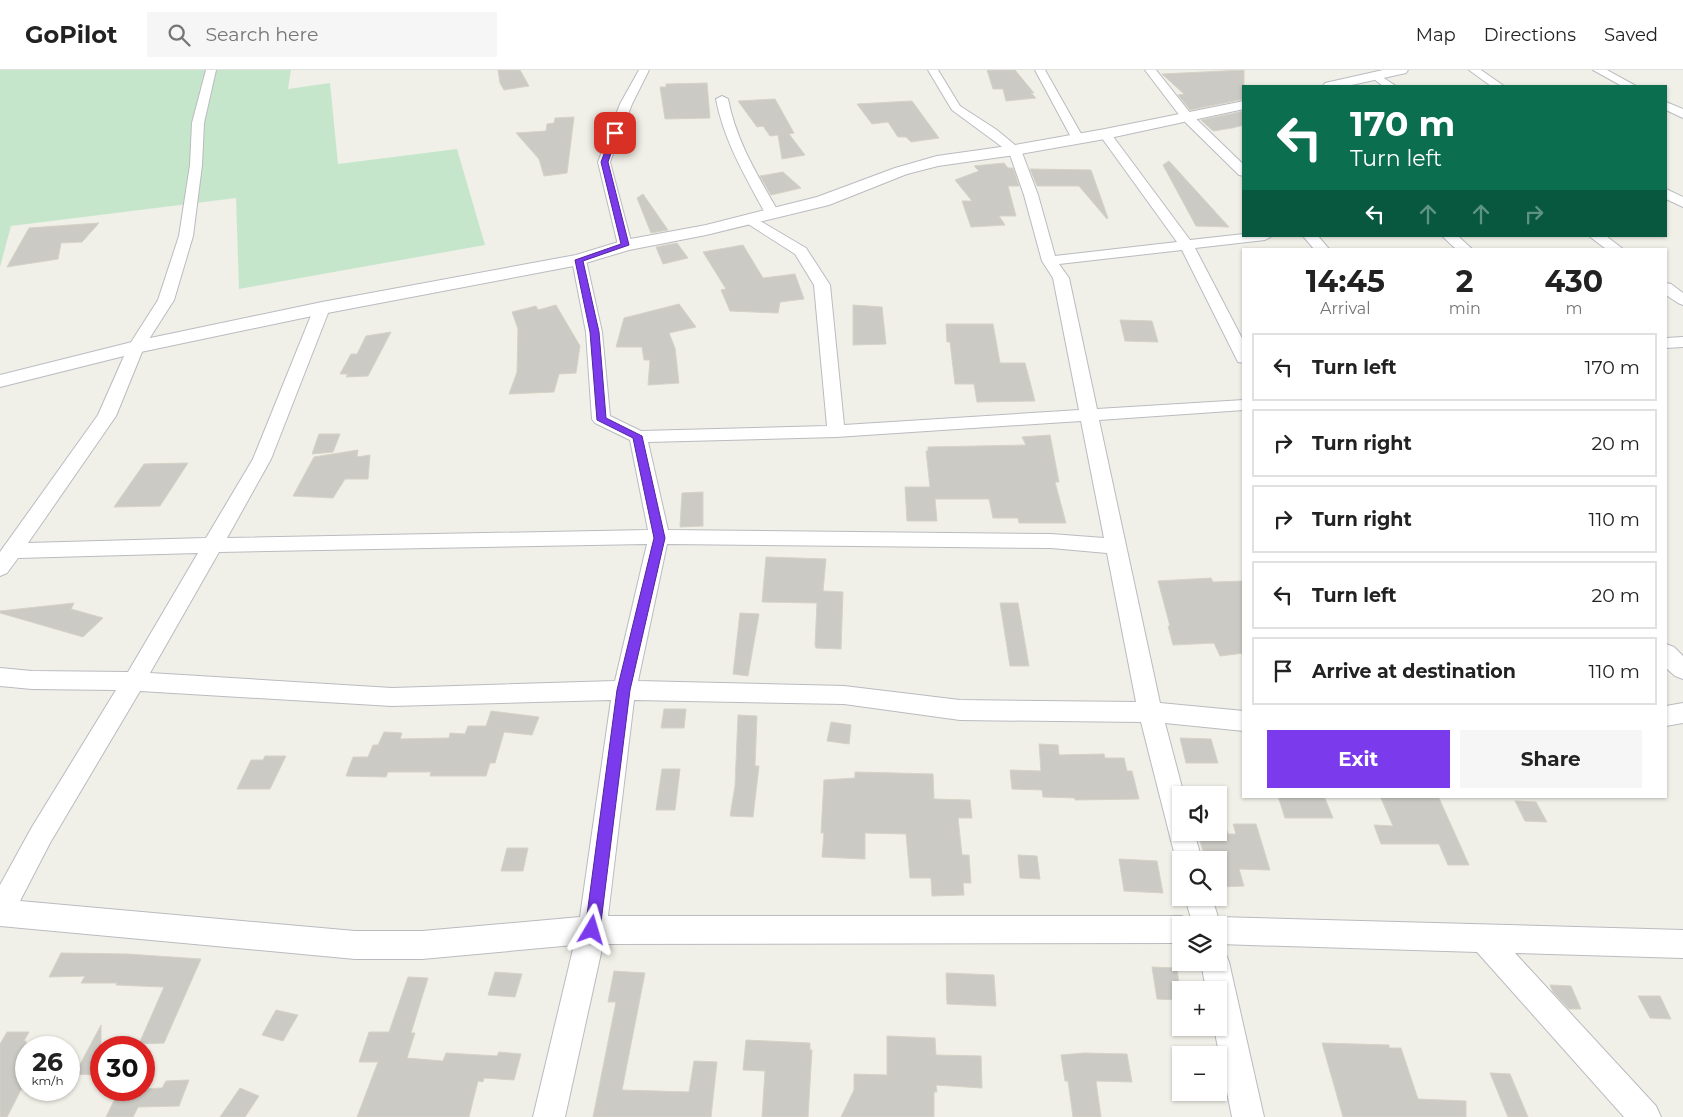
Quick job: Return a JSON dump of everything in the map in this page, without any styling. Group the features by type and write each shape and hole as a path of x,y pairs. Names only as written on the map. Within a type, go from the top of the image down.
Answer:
{"street":[{"path":"0,568 107,416 136,347 166,300 186,236 196,165 198,123 211,70"},
{"path":"625,245 604,162 626,104 644,70"},
{"path":"933,70 956,108 1014,150 1031,195 1049,260 1061,278 1150,712 1172,797"},
{"path":"1040,70 1078,139"},
{"path":"1150,70 1187,117 1242,170"},
{"path":"1335,85 1401,70"},
{"path":"1474,70 1496,85"},
{"path":"1598,70 1628,85"},
{"path":"1376,76 1389,85"},
{"path":"722,99 724,113 738,152 772,213"},
{"path":"0,382 136,347 322,308 579,260 625,245 706,230 824,201 902,171 937,161 1078,139 1242,105"},
{"path":"1667,106 1683,114"},
{"path":"1105,134 1187,246 1242,354"},
{"path":"1667,194 1683,203"},
{"path":"750,219 801,251 822,285 836,431"},
{"path":"1049,260 1257,237"},
{"path":"1311,237 1321,248"},
{"path":"1450,237 1464,248"},
{"path":"1598,237 1614,248"},
{"path":"579,260 594,332 601,420 638,436 836,431 1242,405"},
{"path":"1667,288 1683,300"},
{"path":"322,308 262,459 134,681 41,835 0,912 355,945 422,946 592,930 1172,930"},
{"path":"1667,343 1683,342"},
{"path":"549,1117 592,930 624,690 659,538 638,436"},
{"path":"12,551 212,545 659,538 1051,541 1115,546"},
{"path":"0,677 32,680 134,681 392,697 624,690 844,694 960,710 1150,712 1242,721"},
{"path":"1667,716 1683,713"},
{"path":"1227,930 1683,944"},
{"path":"1484,939 1645,1117"},
{"path":"1217,971 1248,1117"}],"green space":[{"path":"0,70 291,70 288,89 330,83 338,164 457,149 485,245 239,289 236,198 11,226 0,267"}],"building":[{"path":"498,70 520,70 529,86 504,90 500,83"},
{"path":"987,70 1015,70 1036,98 1006,101 1003,89 993,89"},
{"path":"1244,70 1242,99 1190,110 1178,95 1184,94 1162,74"},
{"path":"707,83 710,118 665,119 660,87 666,87 666,84"},
{"path":"775,99 794,133 789,134 805,155 782,159 778,135 770,136 763,126 757,127 738,101"},
{"path":"912,101 939,138 911,142 906,137 898,137 888,122 872,124 857,104"},
{"path":"1242,111 1242,126 1232,128 1213,131 1201,120"},
{"path":"574,117 567,173 544,176 539,159 516,133 546,131 547,124 554,123 555,118"},
{"path":"1169,161 1229,227 1196,226 1163,165"},
{"path":"1004,163 1008,168 1013,168 1019,186 1008,186 1016,216 999,216 1005,225 971,227 962,201 972,201 955,180 979,171 974,166"},
{"path":"1030,169 1091,170 1108,218 1079,186 1037,186"},
{"path":"783,172 801,188 771,195 760,176"},
{"path":"643,194 668,230 651,233 637,198"},
{"path":"99,223 82,242 61,243 58,259 7,267 29,228"},
{"path":"677,243 688,258 663,264 656,247"},
{"path":"743,245 763,278 795,274 804,299 780,302 778,313 730,311 721,290 726,289 703,252"},
{"path":"679,304 696,327 669,333 675,348 679,383 648,385 650,360 644,360 642,347 616,347 624,318"},
{"path":"556,305 580,346 576,373 559,374 554,392 509,394 517,372 518,329 512,312 536,306 538,310"},
{"path":"853,305 882,307 886,344 853,345"},
{"path":"1120,320 1152,321 1158,342 1125,341"},
{"path":"946,324 993,324 1000,363 1025,363 1035,401 977,402 974,384 955,384 950,342 947,342"},
{"path":"391,332 368,376 346,377 348,374 340,374 351,354 357,354 366,336"},
{"path":"319,434 340,434 333,452 312,454"},
{"path":"1050,435 1059,482 1055,482 1066,523 1019,523 1018,518 993,518 989,499 935,499 937,521 907,521 905,487 930,487 926,451 928,451 928,447 1026,445 1022,437"},
{"path":"358,450 357,457 370,455 368,479 345,479 333,498 293,496 314,457"},
{"path":"188,463 160,506 114,507 144,464"},
{"path":"703,492 703,526 680,527 682,493"},
{"path":"766,557 826,559 823,591 843,592 841,649 816,648 817,603 762,602"},
{"path":"1211,578 1213,582 1242,581 1242,653 1220,656 1214,643 1173,645 1158,581"},
{"path":"74,603 71,609 103,618 83,637 0,613 0,611"},
{"path":"1000,603 1018,603 1029,666 1010,666"},
{"path":"740,613 759,614 748,676 733,674"},
{"path":"664,709 686,709 684,728 661,728"},
{"path":"491,711 539,717 532,735 504,732 495,763 490,763 486,776 430,776 431,772 388,772 386,777 346,776 353,757 368,757 373,745 378,745 384,732 402,733 400,739 449,738 450,733 465,734 468,726 486,726"},
{"path":"738,715 757,716 755,766 759,766 753,817 730,816 735,786"},
{"path":"831,722 851,725 849,744 827,741"},
{"path":"1180,738 1211,739 1218,763 1186,763"},
{"path":"1039,744 1058,745 1059,755 1104,754 1105,758 1124,758 1127,771 1132,771 1139,799 1075,800 1075,798 1043,797 1042,790 1012,789 1010,770 1041,771"},
{"path":"265,756 286,756 270,789 237,789 251,760 263,760"},
{"path":"662,769 680,769 675,810 656,810"},
{"path":"855,772 933,774 934,799 970,800 972,818 958,818 962,855 969,855 971,883 963,883 964,895 932,896 931,878 910,878 906,834 865,833 865,859 822,857 824,833 821,833 824,780 855,778"},
{"path":"1279,798 1325,798 1333,818 1285,818"},
{"path":"1381,798 1439,798 1469,865 1448,865 1439,844 1381,844 1374,825 1393,826"},
{"path":"1515,801 1536,802 1547,822 1525,821"},
{"path":"1233,824 1256,824 1270,870 1239,869 1244,886 1227,887 1227,851 1203,851 1200,841 1227,841 1227,831 1228,834 1236,834"},
{"path":"507,848 528,848 523,871 501,871"},
{"path":"1018,855 1037,856 1040,879 1020,878"},
{"path":"1119,859 1157,861 1163,893 1124,891"},
{"path":"61,953 127,954 201,959 164,1043 155,1043 155,1036 143,1036 164,987 116,985 117,983 81,983 85,976 49,977"},
{"path":"1152,967 1172,968 1172,971 1177,971 1179,981 1172,981 1172,1000 1157,999"},
{"path":"614,971 645,973 622,1090 689,1092 694,1061 717,1062 711,1117 593,1117 616,1002 608,1002"},
{"path":"495,972 522,974 515,997 488,995"},
{"path":"946,973 994,975 996,1006 947,1004"},
{"path":"408,977 428,978 411,1033 415,1033 407,1058 443,1061 446,1053 497,1056 499,1052 521,1054 514,1080 484,1078 483,1082 478,1081 469,1117 357,1117 378,1062 359,1062 369,1032 389,1032"},
{"path":"1550,985 1571,986 1581,1009 1569,1009 1553,992"},
{"path":"1638,996 1660,996 1671,1019 1650,1018"},
{"path":"276,1010 298,1015 283,1041 262,1035"},
{"path":"101,1025 101,1036 95,1036"},
{"path":"7,1032 29,1032 27,1036 15,1036 15,1101 7,1117 0,1117 0,1044"},
{"path":"887,1036 935,1038 936,1055 981,1056 982,1088 936,1085 937,1092 934,1092 934,1117 841,1117 854,1090 854,1074 887,1075"},
{"path":"746,1040 810,1043 810,1050 812,1050 808,1117 762,1117 765,1071 743,1070"},
{"path":"1322,1043 1389,1045 1389,1048 1401,1048 1418,1099 1466,1101 1466,1117 1343,1117"},
{"path":"90,1046 90,1075 80,1074 80,1065"},
{"path":"1084,1053 1127,1054 1132,1082 1096,1081 1101,1117 1073,1117 1068,1081 1065,1081 1061,1055"},
{"path":"1490,1073 1510,1074 1528,1117 1508,1117"},
{"path":"189,1080 179,1106 138,1107 133,1117 106,1117 114,1101 155,1101 155,1088 162,1088 166,1081"},
{"path":"240,1088 259,1096 245,1117 220,1117"}],"route":[{"path":"592,930 624,690 659,538 638,436 601,420 594,332 579,260 625,245 604,162 615,133"}]}
